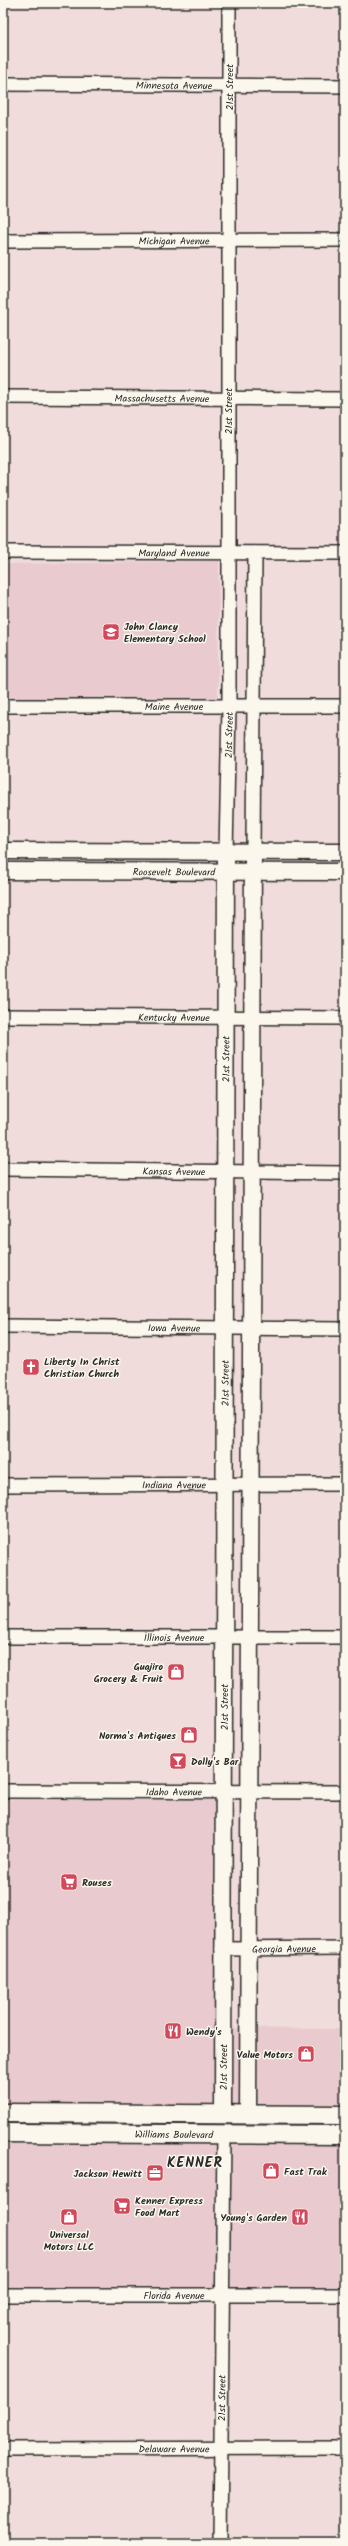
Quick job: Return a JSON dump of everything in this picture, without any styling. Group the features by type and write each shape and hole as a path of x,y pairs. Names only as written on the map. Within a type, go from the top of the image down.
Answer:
{"main road":[{"name":"Williams Boulevard","path":"3,2113 345,2115"},
{"path":"184,2133 198,2128 227,2127 242,2124 248,2114"},
{"name":"Williams Boulevard","path":"3,2133 345,2135"}],"street":[{"name":"21st Street","path":"223,2114 222,1949 227,1173 226,852 229,707 229,3"},
{"name":"Minnesota Avenue","path":"3,84 345,86"},
{"name":"Michigan Avenue","path":"3,241 345,240"},
{"name":"Massachusetts Avenue","path":"3,397 345,399"},
{"name":"Maryland Avenue","path":"3,552 345,553"},
{"path":"248,2114 252,1483 252,872 255,553"},
{"name":"Maine Avenue","path":"3,706 345,706"},
{"name":"Roosevelt Boulevard","path":"3,851 345,852"},
{"name":"Roosevelt Boulevard","path":"3,872 345,872"},
{"name":"Kentucky Avenue","path":"3,1016 345,1018"},
{"name":"Kansas Avenue","path":"3,1169 227,1173 345,1173"},
{"name":"Iowa Avenue","path":"3,1326 345,1329"},
{"name":"Indiana Avenue","path":"3,1485 225,1483 345,1484"},
{"name":"Illinois Avenue","path":"3,1637 345,1637"},
{"name":"Idaho Avenue","path":"3,1791 223,1790 345,1792"},
{"name":"Georgia Avenue","path":"222,1949 345,1948"},
{"name":"21st Street","path":"220,2543 221,2296 224,2134"},
{"name":"Florida Avenue","path":"3,2295 345,2295"},
{"name":"Delaware Avenue","path":"3,2449 220,2447 345,2448"}],"shaded area":[{"name":"John Clancy Elementary School","path":"219,561 218,701 3,701 3,564"},
{"path":"3,1800 219,1800 216,2028 345,2029 345,2289 3,2288"}],"place":[{"name":"John Clancy Elementary School","path":"111,632"},
{"name":"Liberty In Christ Christian Church","path":"31,1367"},
{"name":"Guajiro Grocery & Fruit","path":"176,1672"},
{"name":"Norma's Antiques","path":"189,1735"},
{"name":"Dolly's Bar","path":"178,1761"},
{"name":"Rouses","path":"69,1882"},
{"name":"Wendy's","path":"173,2031"},
{"name":"Value Motors","path":"306,2054"},
{"name":"Fast Trak","path":"271,2171"},
{"name":"Jackson Hewitt","path":"155,2173"},
{"name":"Kenner Express Food Mart","path":"122,2206"},
{"name":"Universal Motors LLC","path":"69,2217"},
{"name":"Young's Garden","path":"300,2217"}],"district":[{"name":"KENNER","path":"195,2162"}]}
